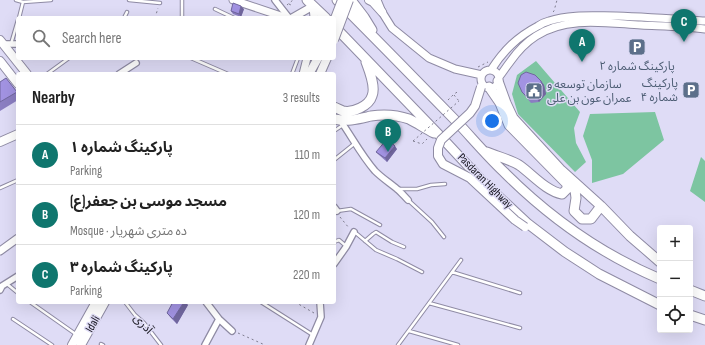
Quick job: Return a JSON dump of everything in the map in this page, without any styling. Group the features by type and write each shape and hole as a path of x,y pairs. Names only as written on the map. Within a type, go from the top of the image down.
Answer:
{"highway":[{"name":"Pasdaran Highway","path":"337,0 442,106 503,171 536,202 579,235 618,259 657,278"},
{"path":"350,0 364,17 378,41"},
{"path":"310,3 324,16"},
{"name":"Pasdaran Highway","path":"336,28 443,138 485,184 527,223 565,252 599,274 657,303"},
{"path":"336,108 343,111 351,111 360,108 368,102 372,96 373,92 371,77 365,58"},
{"path":"499,79 506,103 513,118 560,170 601,206 630,236 659,261"},
{"path":"484,83 500,103 509,125 567,184 575,190 576,198 574,211 582,219 591,219 601,206"},
{"path":"339,121 391,115 409,119 443,138"},
{"path":"485,152 518,164 556,193 562,194 567,189 567,184"},
{"path":"693,291 705,296"},
{"path":"693,316 705,320"}],"main road":[{"path":"336,16 342,0"},
{"path":"336,35 350,0"},
{"path":"369,0 373,2 382,12"},
{"path":"5,42 16,58"},
{"path":"17,60 26,72"},
{"path":"310,72 317,60"},
{"path":"321,72 326,60"},
{"path":"0,61 16,81"},
{"path":"484,83 475,106 470,113 441,140 438,148 438,156 443,164 470,178 525,227 539,232"},
{"path":"0,142 16,135"},
{"name":"Idali","path":"72,345 95,304"},
{"name":"Idali","path":"81,345 104,304"}],"street":[{"path":"233,0 282,16"},
{"path":"275,0 287,16"},
{"path":"377,0 382,12 392,28 429,58 484,83 495,86 509,63 524,46 536,36 554,27 574,23 601,23 687,26 705,29"},
{"path":"291,16 310,3 313,16"},
{"path":"492,70 501,56 516,40 548,21 568,17 604,16 660,18 705,22"},
{"path":"5,42 16,44"},
{"path":"304,72 306,60"},
{"path":"123,72 136,63"},
{"path":"484,83 486,71 492,70 496,72 499,79"},
{"path":"339,121 376,172 408,200"},
{"path":"336,261 354,232"},
{"path":"0,252 16,240"},
{"path":"2,286 16,277"},
{"path":"208,304 232,331"},
{"path":"309,345 321,317 320,304"},
{"path":"207,344 219,318"}],"lane":[{"path":"16,0 23,2 51,0"},
{"path":"129,0 160,3"},
{"path":"182,0 182,16"},
{"path":"19,16 23,2"},
{"path":"216,9 230,16"},
{"path":"125,16 126,12"},
{"path":"5,42 16,23"},
{"path":"50,72 66,60"},
{"path":"196,60 223,72"},
{"path":"293,72 297,60"},
{"path":"336,158 355,144"},
{"path":"0,188 16,181"},
{"path":"397,189 417,189 431,185 445,184"},
{"path":"408,200 432,222 444,237"},
{"path":"336,209 351,209 380,225"},
{"path":"354,232 376,250 422,272"},
{"path":"365,241 369,236 376,232 392,242 404,247"},
{"path":"336,241 338,240 346,247"},
{"path":"398,345 461,260"},
{"path":"452,272 520,293"},
{"path":"2,286 16,292"},
{"path":"429,303 520,328"},
{"path":"33,304 77,335"},
{"name":"آذری","path":"127,304 162,345"},
{"path":"264,304 313,335"},
{"path":"13,319 52,345"},
{"path":"408,331 458,345"}],"path":[{"path":"282,9 293,0"},
{"path":"548,21 548,17 554,11 557,0"},
{"path":"156,16 160,3"},
{"path":"289,3 293,6"},
{"path":"473,67 480,66 487,62"},
{"path":"442,106 459,91"},
{"path":"422,144 413,141 459,101 454,94"},
{"path":"336,211 354,232"},
{"path":"299,304 321,317"},
{"path":"232,331 265,345"}],"green space":[{"path":"536,61 580,112 574,128 576,143 586,162 575,172 518,114 512,94 517,75"},
{"path":"655,112 664,140 623,174 592,183 592,160 583,136 590,114"},
{"path":"701,157 705,161 705,202 690,191"}],"building":[{"path":"233,3 241,6 239,14 231,11"},
{"name":"سازمان توسعه و عمران عون بن علی","path":"526,72 535,75 541,81 543,90 536,97 528,98 522,92 518,83 521,75"},
{"path":"6,78 16,93 0,102 0,82"},
{"path":"387,139 395,146 385,158 376,152"},
{"path":"172,304 183,304 173,319 167,313"}],"place":[{"name":"پارکینگ شماره ۳","path":"684,42"},
{"name":"پارکینگ شماره ۲","path":"637,47"},
{"name":"پارکینگ شماره ۱","path":"582,62"},
{"name":"پارکینگ شماره ۴","path":"691,90"},
{"name":"سازمان توسعه و عمران عون بن علی","path":"534,91"},
{"name":"مسجد موسی بن جعفر(ع)","path":"388,152"}]}
